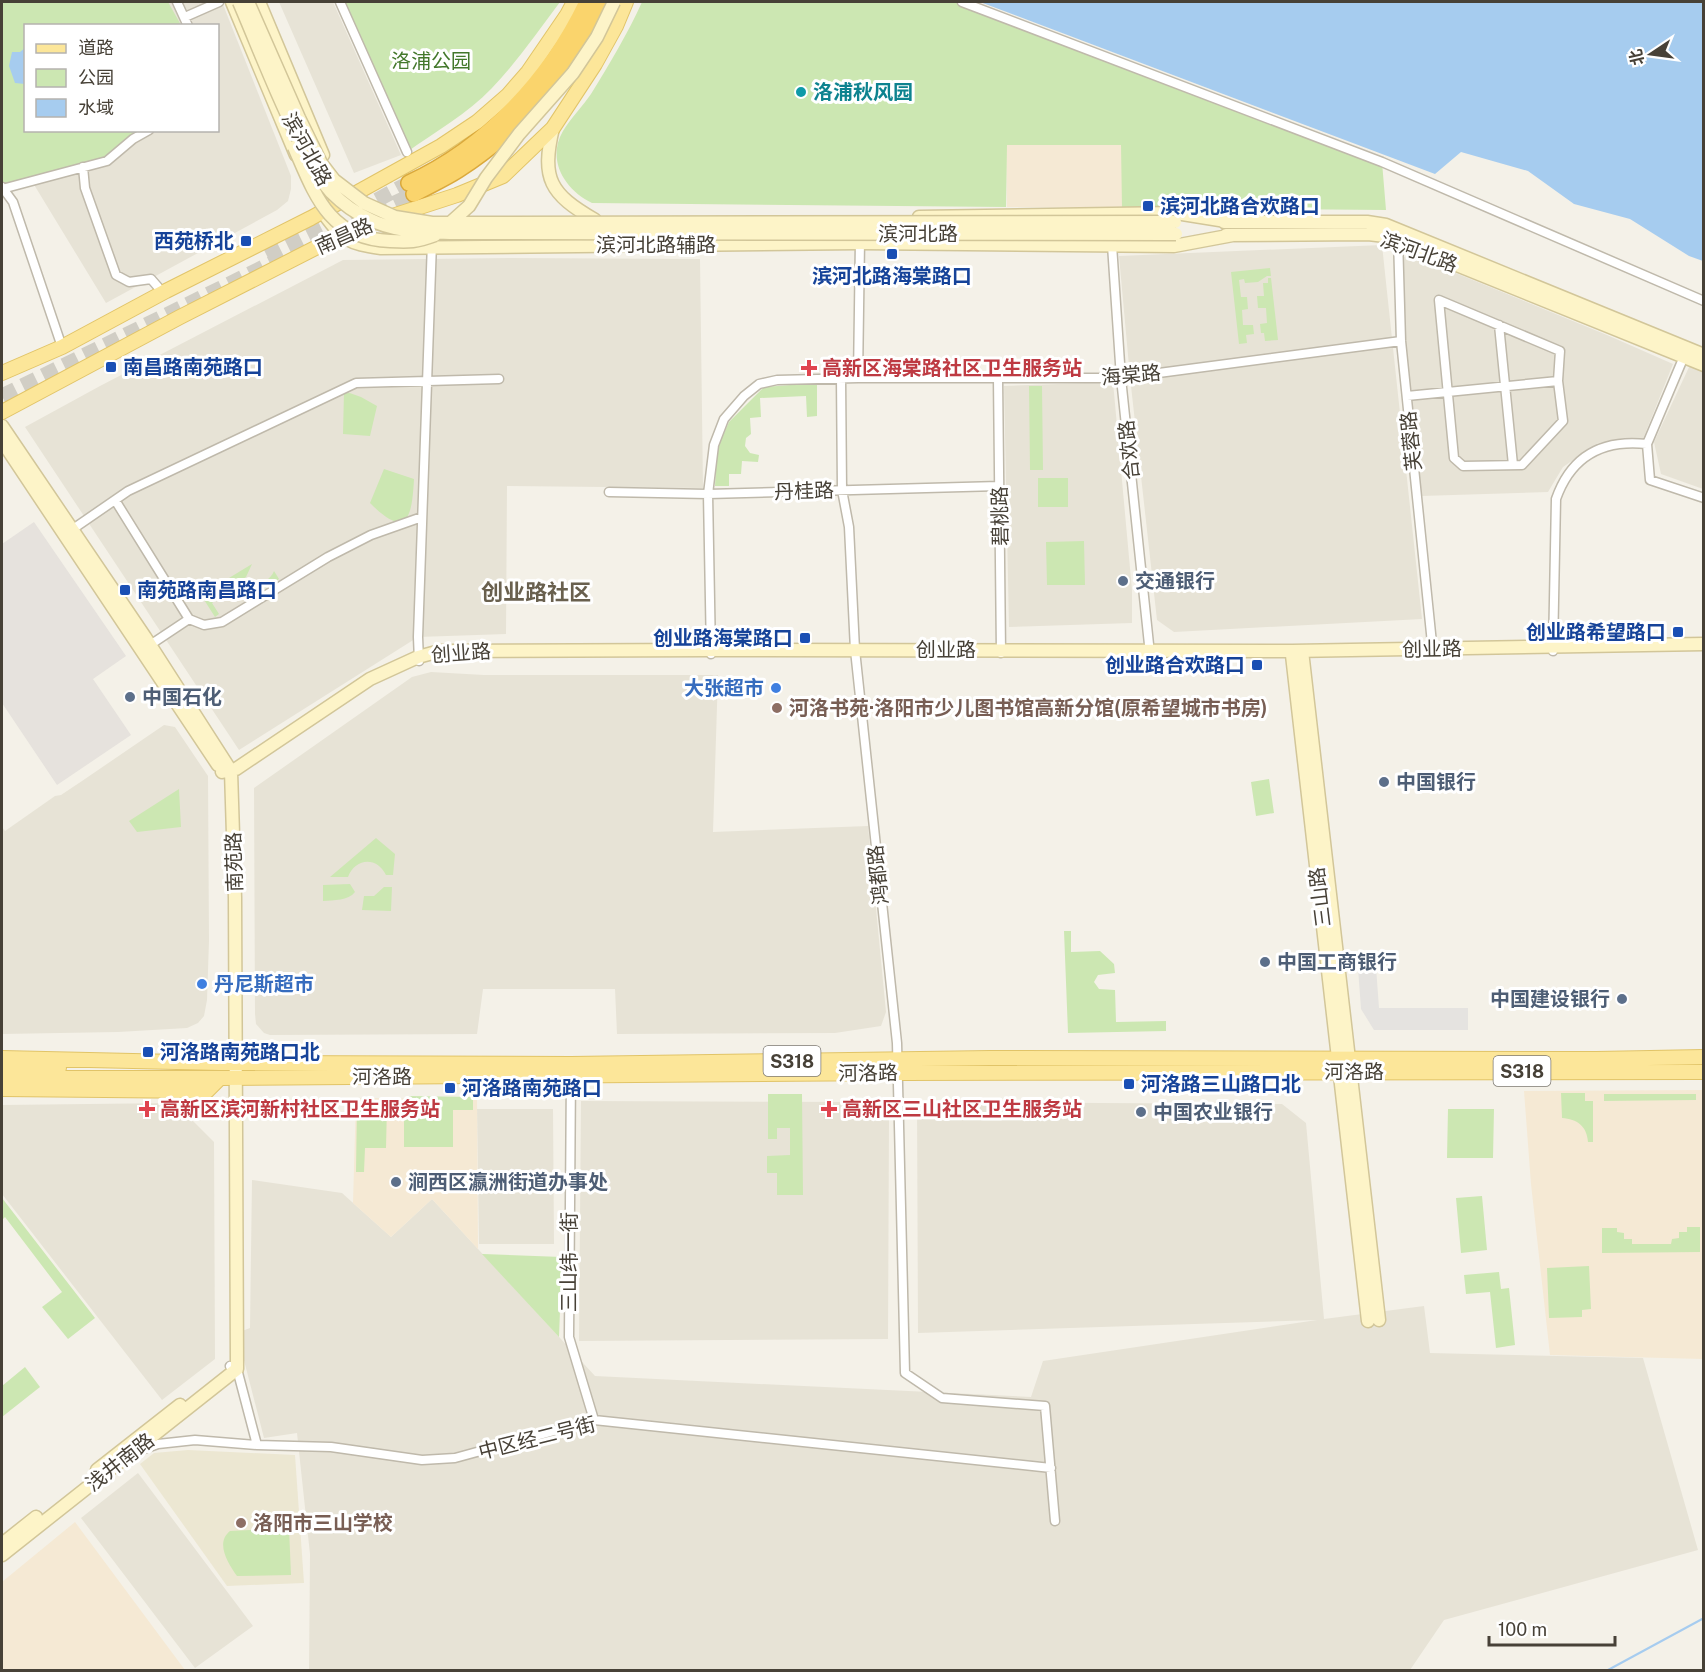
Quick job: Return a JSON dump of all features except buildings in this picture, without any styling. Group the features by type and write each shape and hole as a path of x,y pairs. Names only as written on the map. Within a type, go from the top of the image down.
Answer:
{"highway":[{"path":"587,2 576,24 543,73 496,125 457,157 411,188 457,171 494,145 525,115 558,79 578,51 601,2"}],"main road":[{"path":"235,2 313,190 329,216 354,235 364,238 375,241 417,242 439,233 469,206 486,178 519,134 573,73 597,37 614,2"},
{"path":"235,2 294,152 322,211 342,236"},
{"name":"滨河北路","path":"235,2 315,171 346,206 370,220 397,229 439,233 1175,228"},
{"name":"滨河北路","path":"248,2 321,163 334,180 364,204 395,217 432,223 1232,229 1367,222 1686,353 1704,365"},
{"name":"滨河北路辅路","path":"259,2 317,141 332,174 347,198 380,220 405,227 432,229 595,220 1176,213 1232,229"},
{"name":"南昌路","path":"2,373 62,347 347,198 441,146 477,122 508,95 528,72 574,2"},
{"name":"南昌路","path":"2,412 180,317 342,236 503,176 553,128 595,64 626,2"},
{"path":"553,128 547,161 549,177 560,196 572,207 595,220"},
{"name":"滨河北路辅路","path":"342,236 358,244 381,248 860,243 1174,246 1232,229"},
{"name":"滨河北路","path":"1686,353 1704,355"},
{"path":"2,426 150,645 227,774"},
{"path":"2,441 227,774"},
{"name":"创业路","path":"1553,649 1704,644"},
{"name":"创业路","path":"227,774 236,776 373,683 418,659 440,651 1297,653 1704,649"},
{"name":"三山路","path":"1297,653 1373,1321"},
{"name":"南苑路","path":"227,774 235,898 232,1063 228,1078 234,1369"},
{"name":"河洛路","path":"105,1078 207,1091 228,1078 571,1070 898,1066 1345,1065 1704,1057"},
{"name":"河洛路","path":"2,1058 571,1070"},
{"name":"河洛路","path":"2,1089 105,1078 166,1061"},
{"name":"河洛路","path":"1345,1065 1704,1072"},
{"path":"2,1068 105,1078"},
{"path":"2,1078 105,1078"},
{"name":"浅井南路","path":"2,1555 132,1454 234,1369"},
{"name":"浅井南路","path":"2,1544 234,1369"}],"street":[{"path":"177,2 187,21 219,2"},
{"path":"340,2 406,152"},
{"path":"962,2 1383,162 1704,301"},
{"path":"62,347 13,202 2,188 107,160 145,132"},
{"path":"83,167 85,188 116,275 129,282 151,279 158,287"},
{"path":"858,378 861,218"},
{"path":"418,659 432,229"},
{"name":"芙蓉路","path":"1398,235 1401,341 1432,651"},
{"name":"合欢路","path":"1112,245 1121,378 1150,652"},
{"path":"1439,300 1560,351 1557,381 1563,421 1522,465 1464,466 1454,458 1439,300"},
{"path":"1499,325 1513,465"},
{"name":"海棠路","path":"711,652 708,494 714,445 724,419 744,396 759,384 777,380 841,378 1121,378 1401,341"},
{"path":"1686,353 1647,444 1650,480 1704,498"},
{"name":"鸿都路","path":"841,378 842,490 849,527 855,652 898,1066 905,1373 942,1398 1045,1406 1051,1468"},
{"name":"碧桃路","path":"998,378 1001,652"},
{"path":"71,530 128,491 356,383 499,379"},
{"path":"1407,396 1557,381"},
{"path":"1553,649 1556,499 1561,484 1573,466 1592,453 1611,445 1632,442 1647,444"},
{"name":"丹桂路","path":"609,492 708,494 999,486"},
{"path":"115,500 189,619 204,625 222,622 328,557 371,535 422,517"},
{"path":"150,645 189,619"},
{"name":"三山纬一街","path":"571,1070 569,1337 594,1420"},
{"path":"234,1369 255,1445"},
{"name":"中区经二号街","path":"132,1454 158,1444 195,1440 255,1445 331,1447 422,1460 455,1458 594,1420 1051,1468"},
{"path":"1051,1468 1055,1521"}],"shaded area":[{"path":"2,2 222,2 291,176 288,201 277,210 106,303 33,183 24,132 219,132 219,24 24,24 24,130"},
{"path":"279,2 333,2 401,155 354,173"},
{"path":"1006,145 1122,145 1122,208 1007,207"},
{"path":"1382,245 1422,619 1174,632 1157,620 1119,256"},
{"path":"1409,254 1673,364 1643,439 1598,443 1563,467 1548,492 1421,496 1405,342 1403,258"},
{"path":"700,259 703,488 507,486 506,634 418,637 239,750 25,427 343,260"},
{"path":"1690,365 1703,371 1703,489 1661,474 1654,442"},
{"path":"1113,382 1132,590 1132,623 1009,627 1004,386"},
{"path":"34,522 126,656 93,679 131,735 57,785 2,703 2,544"},
{"path":"431,672 484,675 718,675 713,832 868,826 886,1012 881,1026 835,1033 617,1034 615,989 483,989 477,1034 270,1035 264,1033 256,1024 255,1014 254,788 412,677"},
{"path":"164,725 175,727 208,776 209,941 207,1000 204,1016 198,1023 187,1028 2,1034 2,827 5,831"},
{"path":"1376,967 1379,1008 1468,1008 1468,1030 1374,1030 1361,1009 1358,968"},
{"path":"1703,1090 1703,1359 1550,1355 1531,1184 1524,1091"},
{"path":"356,1098 477,1099 478,1249 432,1199 391,1237 353,1203"},
{"path":"581,1101 870,1102 889,1120 888,1339 579,1341"},
{"path":"917,1102 1282,1104 1306,1123 1324,1319 1424,1306 1430,1353 1643,1358 1698,1550 1444,1620 1410,1670 309,1670 310,1554 297,1433 264,1438 237,1333 250,1328 252,1180 342,1193 391,1237 432,1199 595,1376 1031,1397 1043,1361 1317,1320 918,1333"},
{"path":"175,1103 214,1142 215,1359 162,1400 2,1194 2,1105"},
{"path":"477,1109 553,1109 554,1244 479,1244"},
{"name":"洛阳市三山学校","path":"188,1450 295,1455 304,1583 227,1586 140,1464 154,1453"},
{"path":"138,1473 253,1626 195,1668 81,1518"},
{"path":"75,1522 185,1670 2,1670 2,1582"}],"green space":[{"path":"2,2 168,2 180,24 24,24 24,132 138,132 103,158 2,186"},
{"name":"洛浦公园","path":"340,2 560,2 519,57 492,88 462,114 407,152"},
{"path":"642,2 962,2 1382,162 1386,210 1122,208 1121,145 1007,145 1006,207 592,203 566,182 558,163 558,142 566,126 605,72"},
{"path":"1270,268 1271,276 1258,282 1245,283 1244,279 1239,280 1241,297 1247,297 1248,309 1242,310 1243,325 1253,325 1254,334 1246,335 1247,343 1239,344 1231,272"},
{"path":"1268,278 1271,278 1278,340 1265,341 1260,324 1267,323 1266,308 1258,308 1257,296 1264,296 1263,283 1268,283"},
{"path":"817,383 817,416 807,417 806,396 760,398 761,417 750,418 751,434 746,438 745,446 750,453 759,455 758,462 742,461 741,474 729,474 729,486 715,486 717,449 729,422 764,387"},
{"path":"1029,386 1042,386 1043,470 1030,470"},
{"path":"344,391 377,406 370,436 343,434"},
{"path":"384,469 414,479 409,513 405,520 400,522 382,514 370,503"},
{"path":"1038,478 1068,478 1068,507 1038,507"},
{"path":"1084,541 1085,585 1047,585 1046,542"},
{"path":"252,564 246,577 222,592 223,595 212,603 219,614 215,617 201,595"},
{"path":"274,571 279,579 246,600 242,591 265,581"},
{"path":"1269,779 1274,813 1256,816 1251,782"},
{"path":"179,789 181,827 137,832 129,821"},
{"path":"376,838 395,854 393,875 386,875 377,865 366,862 356,866 348,877 330,877"},
{"path":"350,884 355,892 349,897 323,901 323,885"},
{"path":"384,887 392,887 391,911 362,910 364,896 374,896"},
{"path":"1064,931 1071,931 1071,952 1100,951 1114,964 1115,973 1098,975 1094,982 1099,989 1115,990 1116,1022 1166,1021 1166,1031 1068,1033"},
{"path":"1561,1093 1585,1093 1585,1101 1593,1101 1593,1142 1588,1142 1586,1132 1580,1124 1562,1118"},
{"path":"768,1094 802,1094 803,1195 777,1195 777,1173 767,1173 767,1156 790,1155 790,1128 777,1128 777,1139 768,1139"},
{"path":"1604,1094 1696,1094 1696,1100 1604,1101"},
{"path":"409,1096 473,1097 473,1110 453,1110 453,1147 404,1147 404,1102 409,1102"},
{"path":"357,1104 387,1105 386,1148 365,1148 364,1172 356,1172"},
{"path":"1448,1109 1494,1109 1493,1158 1447,1158"},
{"path":"1482,1196 1487,1250 1461,1253 1456,1198"},
{"path":"2,1198 95,1318 68,1339 42,1307 62,1292 5,1217 2,1220"},
{"path":"1687,1227 1700,1227 1700,1252 1602,1253 1602,1228 1617,1228 1617,1232 1624,1233 1624,1239 1632,1239 1632,1244 1671,1244 1672,1239 1679,1238 1679,1232 1687,1232"},
{"path":"482,1254 562,1257 559,1337"},
{"path":"1589,1266 1591,1309 1582,1310 1582,1317 1549,1318 1547,1268"},
{"path":"1499,1272 1501,1289 1509,1288 1515,1345 1496,1348 1490,1292 1466,1294 1464,1275"},
{"path":"25,1367 40,1387 2,1417 2,1386"},
{"path":"289,1528 291,1575 237,1576 223,1547 230,1531"}],"water":[{"path":"980,2 1703,2 1703,261 1689,256 1630,219 1574,204 1528,171 1461,152 1435,174"},
{"path":"24,49 24,84 15,83 9,66 12,52 20,52"}],"waterway":[{"path":"1608,1670 1704,1618"}],"tunnel":[{"path":"377,200 409,183"},
{"path":"332,232 414,194"},
{"path":"267,256 340,220"},
{"path":"2,396 284,257"}],"place":[{"name":"洛浦秋风园","path":"801,92"},
{"name":"滨河北路合欢路口","path":"1148,206"},
{"name":"西苑桥北","path":"246,241"},
{"name":"滨河北路海棠路口","path":"892,254"},
{"name":"南昌路南苑路口","path":"111,367"},
{"name":"高新区海棠路社区卫生服务站","path":"809,368"},
{"name":"交通银行","path":"1123,581"},
{"name":"南苑路南昌路口","path":"125,590"},
{"name":"创业路希望路口","path":"1678,632"},
{"name":"创业路海棠路口","path":"805,638"},
{"name":"创业路合欢路口","path":"1257,665"},
{"name":"大张超市","path":"776,688"},
{"name":"中国石化","path":"130,697"},
{"name":"河洛书苑·洛阳市少儿图书馆高新分馆(原希望城市书房)","path":"777,708"},
{"name":"中国银行","path":"1384,782"},
{"name":"中国工商银行","path":"1265,962"},
{"name":"丹尼斯超市","path":"202,984"},
{"name":"中国建设银行","path":"1622,999"},
{"name":"河洛路南苑路口北","path":"148,1052"},
{"name":"河洛路三山路口北","path":"1129,1084"},
{"name":"河洛路南苑路口","path":"450,1088"},
{"name":"高新区滨河新村社区卫生服务站","path":"147,1109"},
{"name":"高新区三山社区卫生服务站","path":"829,1109"},
{"name":"中国农业银行","path":"1141,1112"},
{"name":"涧西区瀛洲街道办事处","path":"396,1182"},
{"name":"洛阳市三山学校","path":"241,1523"}],"district":[{"name":"创业路社区","path":"536,592"}]}
